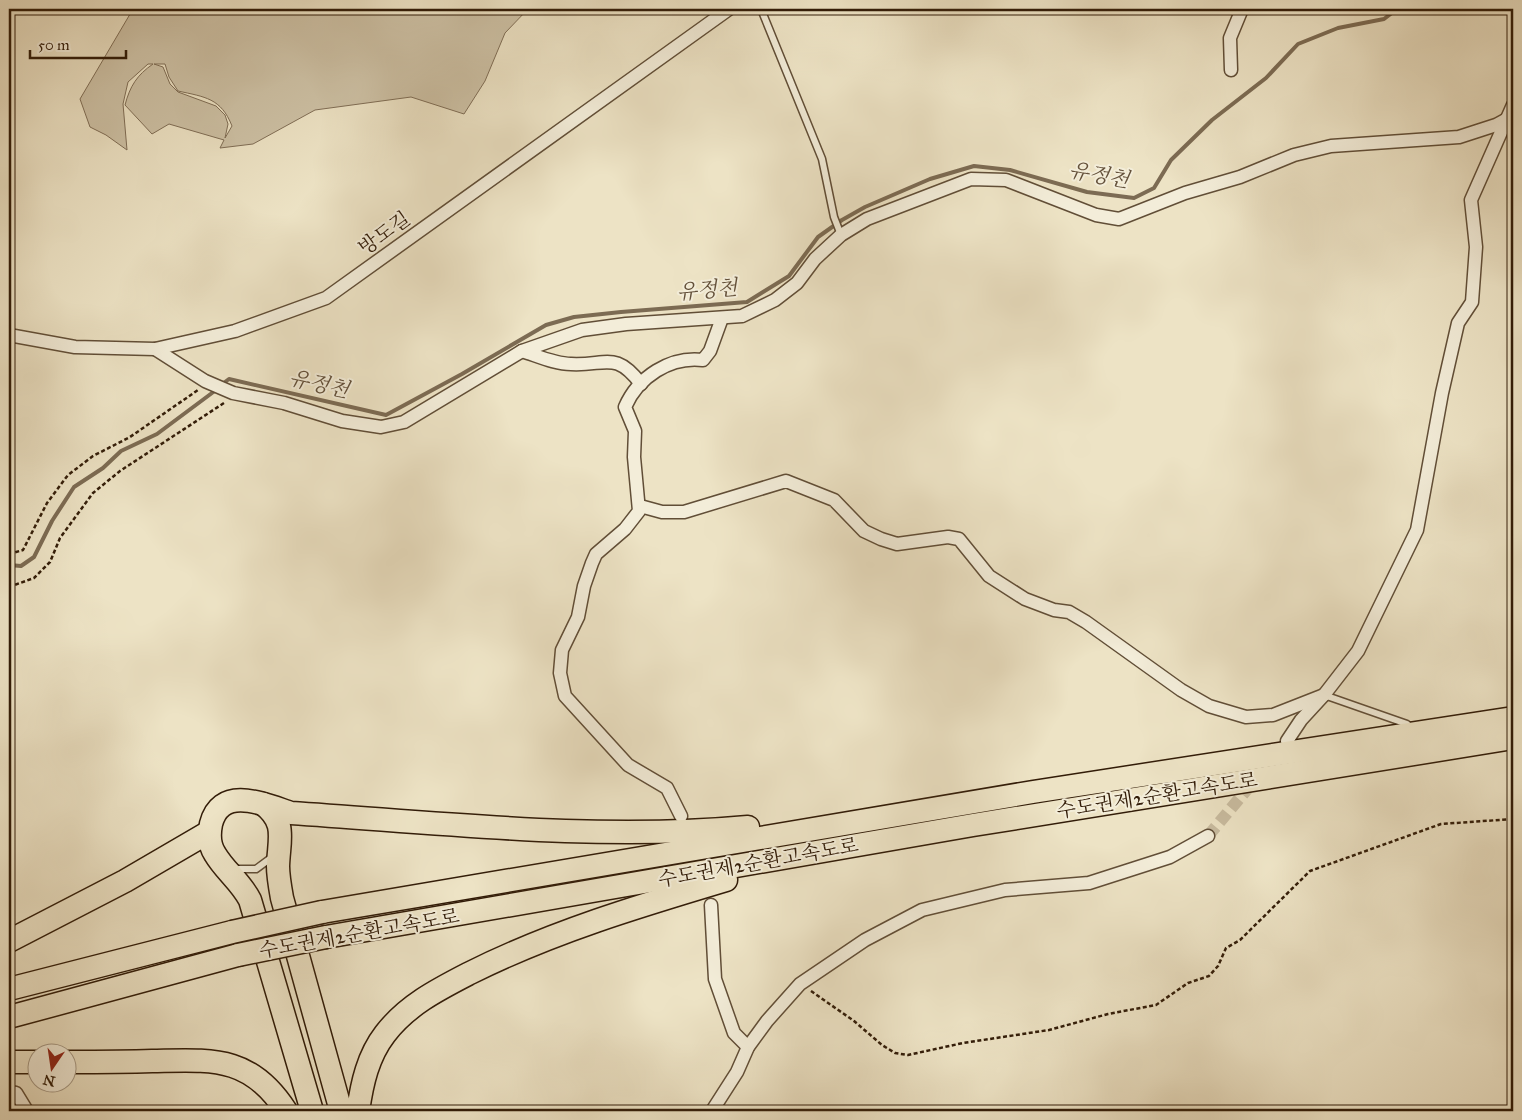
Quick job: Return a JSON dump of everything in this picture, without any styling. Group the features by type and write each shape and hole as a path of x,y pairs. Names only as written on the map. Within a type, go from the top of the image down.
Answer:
{"highway":[{"name":"수도권제2순환고속도로","path":"9,989 232,932 322,912 961,805 1513,718"},
{"name":"수도권제2순환고속도로","path":"9,1017 238,955 326,937 973,824 1513,738"},
{"path":"312,1111 250,900 243,886 215,854 210,844 209,832 212,821 218,811 228,803 239,800 251,800 291,813 638,833 736,828 961,805"},
{"path":"262,804 272,811 278,821 281,833 279,879 282,898 341,1111"},
{"path":"358,1111 366,1070 384,1034 401,1016 427,996 502,957 622,911 729,879 973,824"},
{"path":"9,941 125,881 209,832"},
{"path":"78,1062 201,1060 225,1063 244,1070 267,1085 286,1111"},
{"path":"9,1062 28,1062"}],"street":[{"name":"방도길","path":"9,335 75,347 155,348 235,331 326,298 729,9"},
{"path":"1231,70 1230,38 1242,9"},
{"path":"1287,741 1301,720 1324,695 1358,651 1417,530 1442,393 1456,331 1458,323 1472,302 1476,247 1471,200 1510,121 1513,105"},
{"path":"155,348 209,383 231,392 284,403 342,421 381,427 404,422 522,351 582,330 626,324 742,316 775,300 797,283 815,259 841,235 867,219 971,179 1006,180 1096,215 1119,219 1185,193 1240,177 1294,154 1331,146 1459,137 1510,121"},
{"path":"681,816 667,788 628,765 565,696 560,673 562,650 578,617 584,586 596,554 625,529 639,511 634,457 635,431 625,407 641,384 654,372 672,362 690,358 703,360 710,351 722,318"},
{"path":"522,351 571,364 606,360 617,363 632,372 641,384"},
{"path":"640,506 662,512 684,512 786,481 834,500 864,531 880,539 897,544 948,537 959,539 989,576 1024,599 1054,610 1069,612 1086,622 1181,690 1209,706 1246,718 1273,715 1324,695"},
{"path":"712,1111 737,1072 748,1047 767,1020 800,984 866,940 922,910 1005,890 1090,883 1170,857 1208,836"},
{"path":"711,905 715,979 734,1033 748,1047"},
{"path":"9,1092 16,1093 27,1111"}],"lane":[{"path":"761,9 822,159 834,217 841,235"},
{"path":"1324,695 1407,724"},
{"path":"223,863 233,868 244,870 256,869 266,864 274,856 280,844"}],"path":[{"path":"9,554 23,550 48,503 68,475 93,456 130,436 209,383"},
{"path":"9,587 34,578 50,562 60,538 93,493 120,471 225,402 231,392"},
{"path":"800,984 854,1021 894,1053 908,1055 963,1043 1049,1030 1108,1014 1156,1005 1188,984 1209,976 1218,966 1226,948 1240,940 1310,871 1441,824 1513,819"}],"shaded area":[{"path":"133,9 528,9 505,33 485,81 464,114 411,97 315,110 253,144 220,148 224,140 169,124 152,134 125,105 129,92 135,82 153,64 148,64 128,82 123,104 127,150 106,135 90,127 80,99","holes":["154,64 165,64 169,77 178,91 204,97 217,104 223,110 232,126 225,138 228,124 225,115 216,106 178,92 170,84 163,67"]}],"waterway":[{"name":"유정천","path":"221,385 229,379 386,415 462,374 546,325 574,317 747,302 789,276 818,237 842,220 865,207 930,179 974,166 1010,170 1087,192 1134,198 1154,188 1171,160 1212,120 1266,78 1298,44 1338,28 1384,19 1397,9"},
{"name":"유정천","path":"9,565 21,566 34,557 52,521 74,487 103,468 121,451 157,434 216,390"}],"tunnel":[{"path":"1208,836 1254,781"}]}
